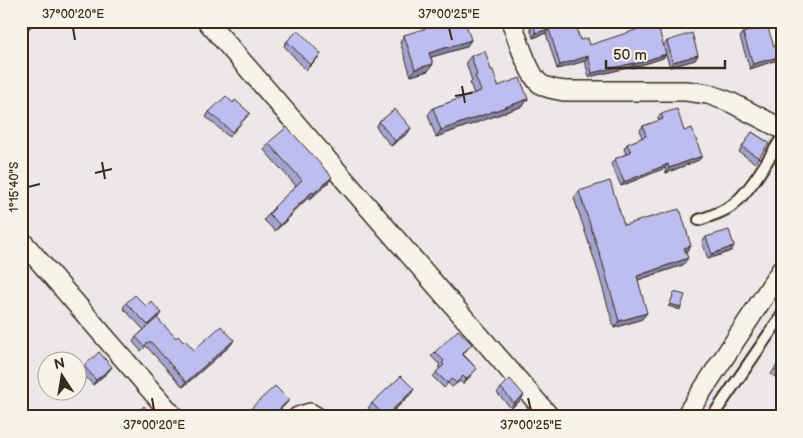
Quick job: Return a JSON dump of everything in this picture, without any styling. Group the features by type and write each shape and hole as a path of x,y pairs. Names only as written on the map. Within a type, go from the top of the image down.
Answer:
{"street":[{"path":"206,21 550,417"},
{"path":"511,21 531,74 540,85 565,91 686,91 708,94 730,102 782,129"},
{"path":"773,21 782,47"},
{"path":"21,240 174,417"},
{"path":"685,417 782,269"},
{"path":"298,417 310,413 317,417"}],"lane":[{"path":"699,220 718,214 733,204 749,188 782,138"},
{"path":"712,417 782,314"}],"building":[{"path":"21,21 36,21 21,34"},
{"path":"449,21 465,21 471,40 429,53 433,64 415,69 404,35"},
{"path":"532,21 574,21 580,40 588,38 590,45 657,23 666,54 635,64 592,73 588,56 560,65 549,29 536,33"},
{"path":"767,25 774,46 781,56 753,64 743,33"},
{"path":"298,30 321,54 310,65 287,41"},
{"path":"692,33 698,55 673,62 667,41"},
{"path":"485,51 498,86 520,78 528,99 441,130 433,108 481,91 475,76 477,75 471,56"},
{"path":"226,96 233,103 235,100 250,113 232,132 209,112"},
{"path":"395,109 411,128 395,141 379,122"},
{"path":"677,109 684,131 692,128 702,156 669,168 668,164 624,182 615,159 631,152 627,144 646,136 643,126 663,119 661,114"},
{"path":"287,127 332,177 314,193 312,192 280,225 269,214 302,180 268,143"},
{"path":"752,132 769,143 759,158 742,147"},
{"path":"610,181 624,225 679,209 691,246 684,248 688,258 637,276 647,313 619,321 579,191"},
{"path":"729,230 734,246 712,254 706,237"},
{"path":"674,292 685,295 681,307 670,304"},
{"path":"135,295 146,306 151,301 161,313 148,325 126,303"},
{"path":"157,318 176,338 178,336 183,342 185,340 194,350 221,326 234,340 186,382 150,341 144,346 136,337"},
{"path":"458,330 472,344 462,354 477,369 466,379 463,376 456,383 452,379 447,383 436,372 444,365 442,363 444,361 435,352"},
{"path":"99,352 112,367 96,380 88,371 88,362"},
{"path":"782,358 782,374 774,369"},
{"path":"401,376 414,389 385,417 372,403"},
{"path":"510,379 524,395 514,403 501,388"},
{"path":"275,386 289,400 273,415 275,417 256,417 249,410"},
{"path":"144,406 153,417 132,417"}]}
